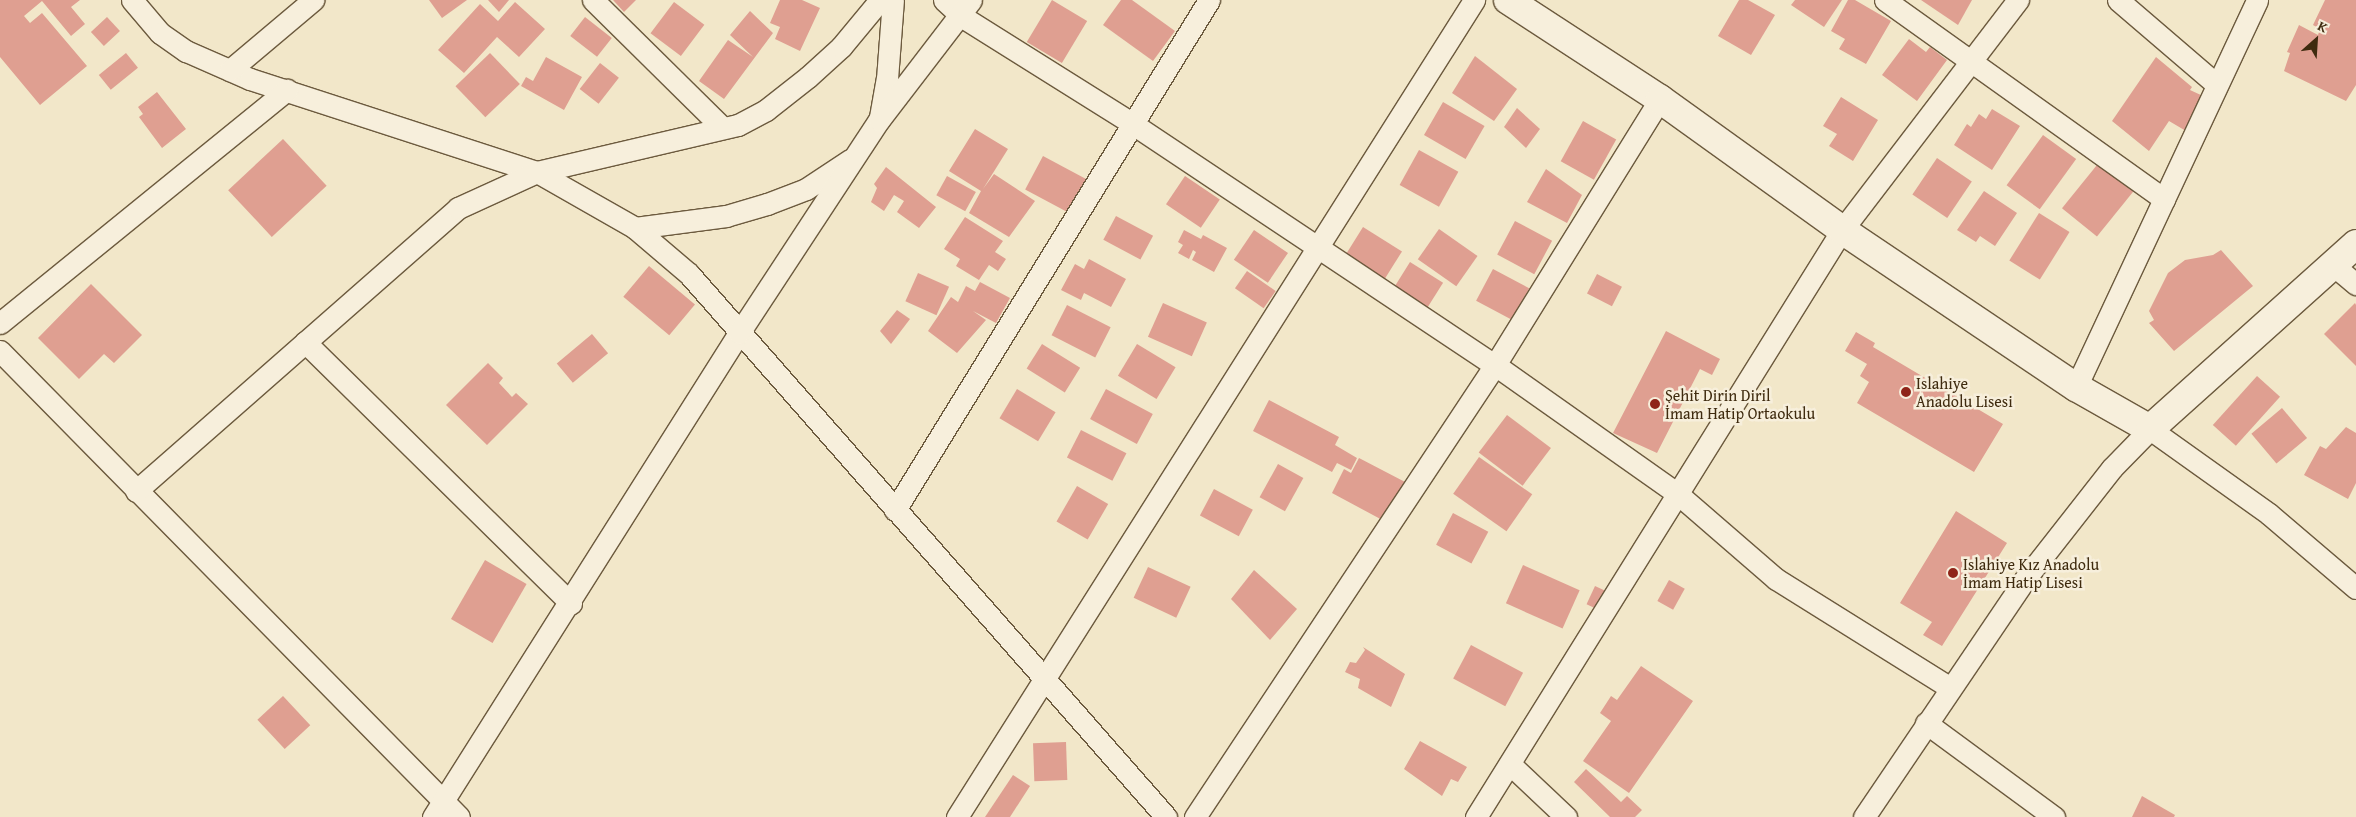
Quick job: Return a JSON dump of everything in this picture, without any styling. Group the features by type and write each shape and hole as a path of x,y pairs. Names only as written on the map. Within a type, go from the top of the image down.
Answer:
{"street":[{"path":"132,0 160,33 186,51 230,70 287,90 537,172 635,228 689,274 1043,680 1166,817"},
{"path":"230,70 313,0"},
{"path":"593,0 722,127"},
{"path":"136,491 458,208 537,172 699,136 722,127 738,125 766,110 841,47 880,0"},
{"path":"879,120 887,79 893,0"},
{"path":"944,0 966,8 1318,250 1495,364 1679,495 1776,579 1950,687"},
{"path":"895,510 1209,0"},
{"path":"957,817 1318,250 1474,0"},
{"path":"1508,0 1660,100 1842,230 2076,387 2150,429 2269,514 2356,588"},
{"path":"1885,0 2164,199"},
{"path":"1476,817 1511,765 1842,230 1973,62 2018,0"},
{"path":"2118,0 2217,85"},
{"path":"2076,387 2257,0"},
{"path":"438,809 571,603 739,333 879,120 966,8"},
{"path":"0,322 287,90"},
{"path":"1195,817 1495,364 1660,100"},
{"path":"635,228 726,216 767,204 806,188 856,156"},
{"path":"1864,817 1950,687 2079,508 2150,429 2356,244"},
{"path":"2333,265 2356,284"},
{"path":"306,342 571,603"},
{"path":"0,351 136,491 438,809 459,817"},
{"path":"1926,723 2054,817"},
{"path":"1511,765 1566,817"}],"building":[{"path":"0,0 80,0 71,7 85,24 71,36 42,1 24,16 30,23 42,13 87,66 40,105 0,57"},
{"path":"429,0 467,0 442,18"},
{"path":"488,0 509,0 499,12"},
{"path":"613,0 636,0 624,12"},
{"path":"780,0 802,0 820,8 800,51 775,39 780,27 770,23"},
{"path":"1052,0 1087,21 1062,63 1027,42"},
{"path":"1121,0 1132,0 1175,31 1153,61 1103,25"},
{"path":"1739,0 1748,0 1775,15 1751,55 1718,36"},
{"path":"1795,0 1842,0 1824,27 1791,5"},
{"path":"1848,0 1855,0 1891,21 1866,64 1839,49 1845,39 1831,31"},
{"path":"1921,0 1972,0 1958,25"},
{"path":"2325,0 2356,0 2356,85 2346,101 2284,71 2290,53 2287,52 2299,25 2318,35 2320,29 2313,25"},
{"path":"515,2 545,29 519,57 497,37 464,73 438,50 480,4 498,21"},
{"path":"674,2 704,25 681,56 651,33"},
{"path":"750,11 773,33 724,99 699,81 728,40 753,57 730,35"},
{"path":"107,17 120,31 104,46 91,32"},
{"path":"585,17 612,38 597,57 570,36"},
{"path":"1909,39 1926,52 1930,47 1947,60 1917,101 1882,75"},
{"path":"126,53 138,68 111,90 99,75"},
{"path":"490,53 520,84 485,117 455,86"},
{"path":"1475,56 1517,89 1494,121 1452,93"},
{"path":"546,57 582,77 564,110 521,86 526,77 533,81"},
{"path":"2156,57 2192,87 2190,90 2203,96 2186,131 2169,121 2149,151 2112,121"},
{"path":"600,63 619,78 599,104 580,89"},
{"path":"157,92 186,129 162,148 139,117 143,114 138,107"},
{"path":"1841,97 1878,120 1853,161 1829,146 1837,134 1823,126"},
{"path":"1443,102 1485,126 1466,159 1424,135"},
{"path":"1517,108 1540,129 1526,148 1504,127"},
{"path":"1992,109 2020,126 1992,170 1954,145 1967,124 1971,127 1979,114 1986,119"},
{"path":"1583,121 1616,139 1594,180 1561,161"},
{"path":"975,129 1008,149 983,189 994,174 1035,201 1009,237 969,213 981,191 949,171"},
{"path":"2043,135 2076,159 2040,209 2007,185"},
{"path":"283,139 327,186 272,237 228,190"},
{"path":"1419,150 1458,172 1439,207 1400,185"},
{"path":"1043,156 1090,181 1072,214 1025,190"},
{"path":"1937,158 1972,181 1947,218 1912,194"},
{"path":"2101,160 2136,188 2097,237 2062,208"},
{"path":"886,167 936,207 919,228 897,212 904,201 894,195 884,211 871,202 877,188 874,184"},
{"path":"1546,169 1582,195 1567,223 1527,202"},
{"path":"947,176 976,192 965,211 936,195"},
{"path":"1185,176 1220,199 1201,228 1166,204"},
{"path":"1984,191 2017,213 1995,246 1980,236 1976,242 1957,230"},
{"path":"2039,213 2070,232 2040,280 2009,260"},
{"path":"1116,216 1153,236 1140,260 1103,240"},
{"path":"965,217 1003,241 995,252 1006,259 998,271 989,265 979,280 956,266 960,259 944,249"},
{"path":"1515,221 1552,241 1534,274 1497,255"},
{"path":"1363,227 1402,251 1385,279 1346,255"},
{"path":"1439,229 1478,256 1456,286 1418,259"},
{"path":"1184,230 1201,239 1203,235 1227,248 1214,272 1192,260 1196,252 1193,250 1189,259 1178,253 1183,245 1178,242"},
{"path":"1254,230 1288,253 1268,283 1234,260"},
{"path":"2221,250 2253,286 2174,351 2149,323 2154,320 2149,311 2168,273 2185,260 2213,255"},
{"path":"1089,259 1126,279 1111,307 1084,293 1081,300 1061,290 1075,264 1084,269"},
{"path":"1410,262 1443,283 1427,308 1394,287"},
{"path":"649,266 695,305 669,335 623,297"},
{"path":"1493,269 1529,288 1512,320 1476,301"},
{"path":"1247,271 1276,291 1264,308 1235,288"},
{"path":"918,273 949,287 936,315 905,301"},
{"path":"1597,274 1622,287 1612,306 1587,294"},
{"path":"980,282 1010,298 996,323 973,311 986,320 957,353 928,331 951,297 958,302 966,286 975,291"},
{"path":"91,284 142,335 114,363 104,354 79,379 38,338"},
{"path":"1163,303 1207,323 1192,356 1148,337"},
{"path":"2355,303 2356,305 2356,366 2324,334"},
{"path":"1067,305 1111,327 1095,358 1052,335"},
{"path":"897,310 910,319 891,344 880,331"},
{"name":"Şehit Dirin Diril İmam Hatip Ortaokulu","path":"1666,331 1720,359 1712,375 1700,369 1657,453 1613,433"},
{"name":"Islahiye Anadolu Lisesi","path":"1856,332 1875,343 1873,347 2003,424 1974,472 1857,403 1869,382 1860,376 1867,364 1845,351"},
{"path":"592,334 608,353 573,383 557,364"},
{"path":"1042,344 1080,368 1065,392 1027,369"},
{"path":"1137,344 1176,367 1157,399 1118,376"},
{"path":"488,363 503,378 499,383 512,397 516,393 528,404 487,445 446,405"},
{"path":"2257,376 2280,397 2236,446 2213,425"},
{"path":"1017,389 1056,412 1038,441 999,418"},
{"path":"1106,389 1153,414 1137,444 1090,419"},
{"path":"1269,400 1339,437 1335,445 1357,458 1351,470 1337,463 1332,472 1253,431"},
{"path":"2282,408 2307,438 2276,464 2251,434"},
{"path":"1507,415 1551,448 1523,486 1479,453"},
{"path":"2346,427 2356,433 2356,483 2348,499 2304,475 2320,446 2326,449"},
{"path":"1081,430 1126,453 1112,481 1067,458"},
{"path":"1479,457 1532,494 1506,531 1453,494"},
{"path":"1359,458 1407,483 1386,522 1332,493 1344,469 1351,473"},
{"path":"1278,464 1303,478 1285,511 1260,497"},
{"path":"1077,486 1108,504 1088,540 1056,522"},
{"path":"1214,489 1253,510 1239,536 1200,515"},
{"name":"Islahiye Kız Anadolu İmam Hatip Lisesi","path":"1956,511 2007,543 1942,646 1923,635 1932,622 1900,603"},
{"path":"1453,513 1488,532 1471,564 1436,545"},
{"path":"485,560 527,584 493,643 451,619"},
{"path":"1523,565 1580,590 1563,629 1506,603"},
{"path":"1148,567 1191,587 1176,618 1134,598"},
{"path":"1254,570 1297,609 1270,640 1231,599"},
{"path":"1669,580 1685,589 1673,610 1657,601"},
{"path":"1595,586 1612,594 1604,612 1587,604"},
{"path":"1471,645 1523,673 1505,706 1453,679"},
{"path":"1363,647 1405,674 1391,707 1358,688 1360,679 1345,672 1350,662 1356,663 1365,650"},
{"path":"1641,666 1693,701 1629,793 1583,761 1611,721 1600,713 1611,696 1617,700"},
{"path":"283,696 310,725 285,749 257,720"},
{"path":"1420,741 1467,767 1458,782 1451,779 1442,796 1404,769"},
{"path":"1066,742 1067,780 1034,781 1033,743"},
{"path":"1586,769 1621,802 1627,796 1642,810 1635,817 1610,817 1574,782"},
{"path":"1013,775 1030,786 1010,817 985,817"},
{"path":"2142,796 2175,815 2174,817 2132,817"}],"place":[{"name":"Islahiye Anadolu Lisesi","path":"1906,392"},
{"name":"Şehit Dirin Diril İmam Hatip Ortaokulu","path":"1655,404"},
{"name":"Islahiye Kız Anadolu İmam Hatip Lisesi","path":"1953,573"}]}
